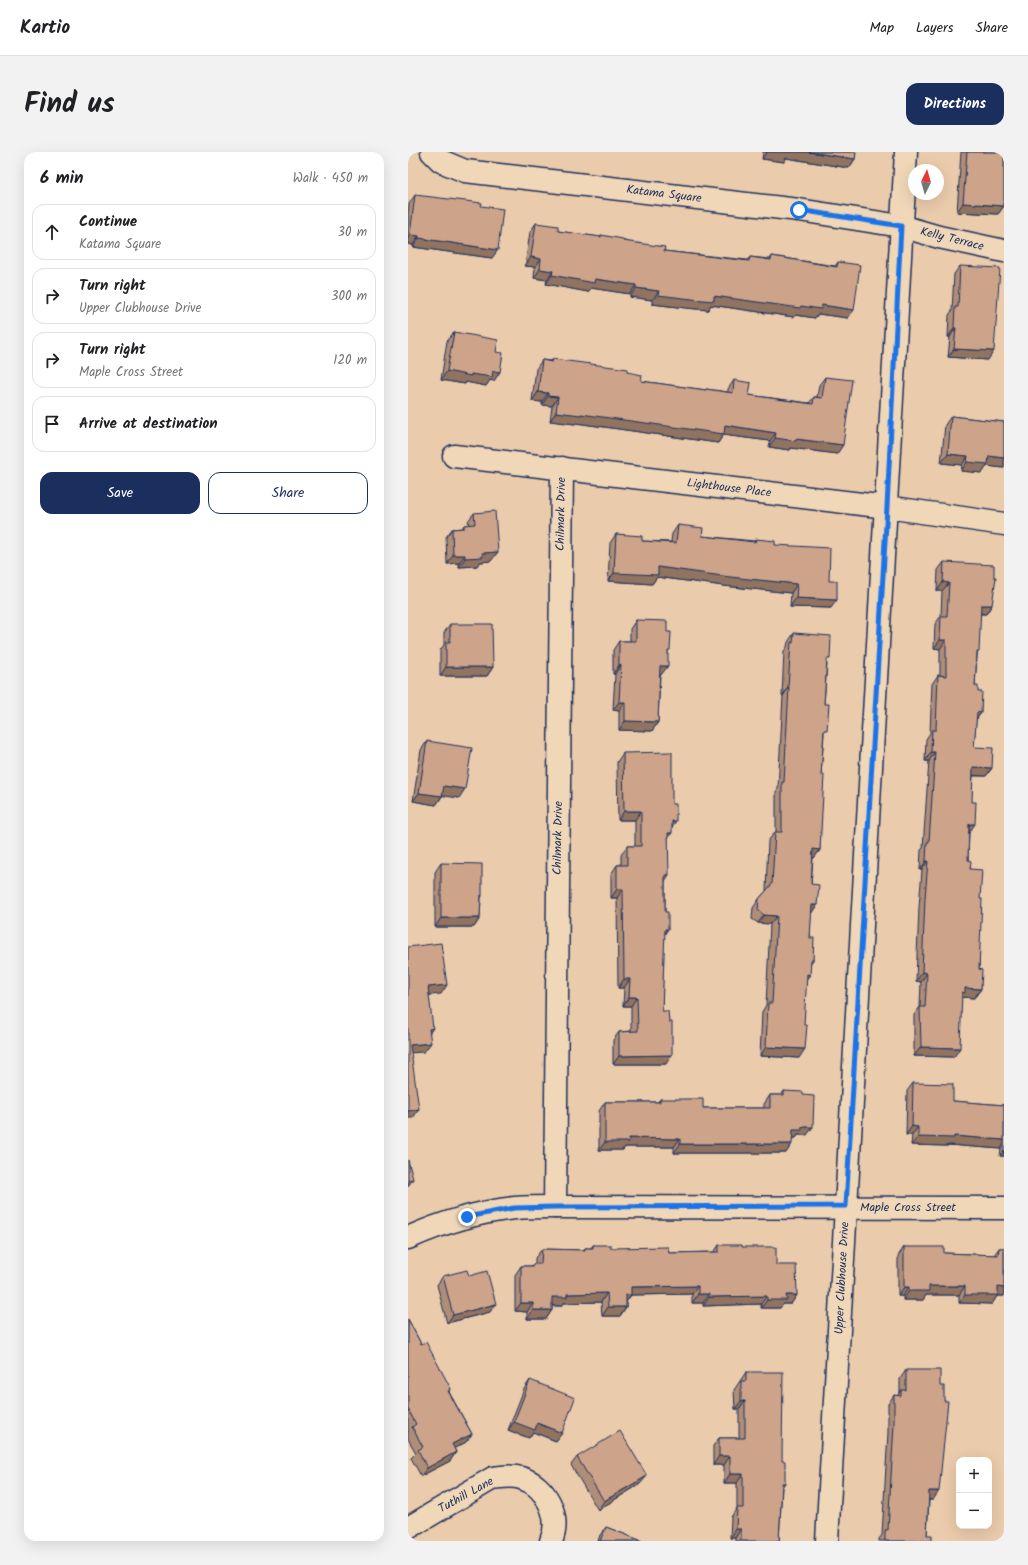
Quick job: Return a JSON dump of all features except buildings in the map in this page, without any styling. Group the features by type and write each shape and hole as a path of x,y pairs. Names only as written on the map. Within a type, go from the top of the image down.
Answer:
{"street":[{"name":"Katama Square","path":"432,152 441,161 465,171 799,210 901,226"},
{"name":"Upper Clubhouse Drive","path":"826,1541 887,507 906,152"},
{"name":"Kelly Terrace","path":"901,226 940,237 1004,251"},
{"name":"Lighthouse Place","path":"454,456 887,507 1004,524"},
{"name":"Chilmark Drive","path":"555,1207 562,468"},
{"name":"Maple Cross Street","path":"408,1238 429,1229 467,1217 514,1208 846,1206 1004,1208"},
{"name":"Tuthill Lane","path":"408,1528 493,1478 507,1476 522,1478 534,1485 545,1495 552,1508 555,1522 551,1541"}],"route":[{"path":"467,1217 514,1208 846,1206 887,507 901,226 799,210"}]}
